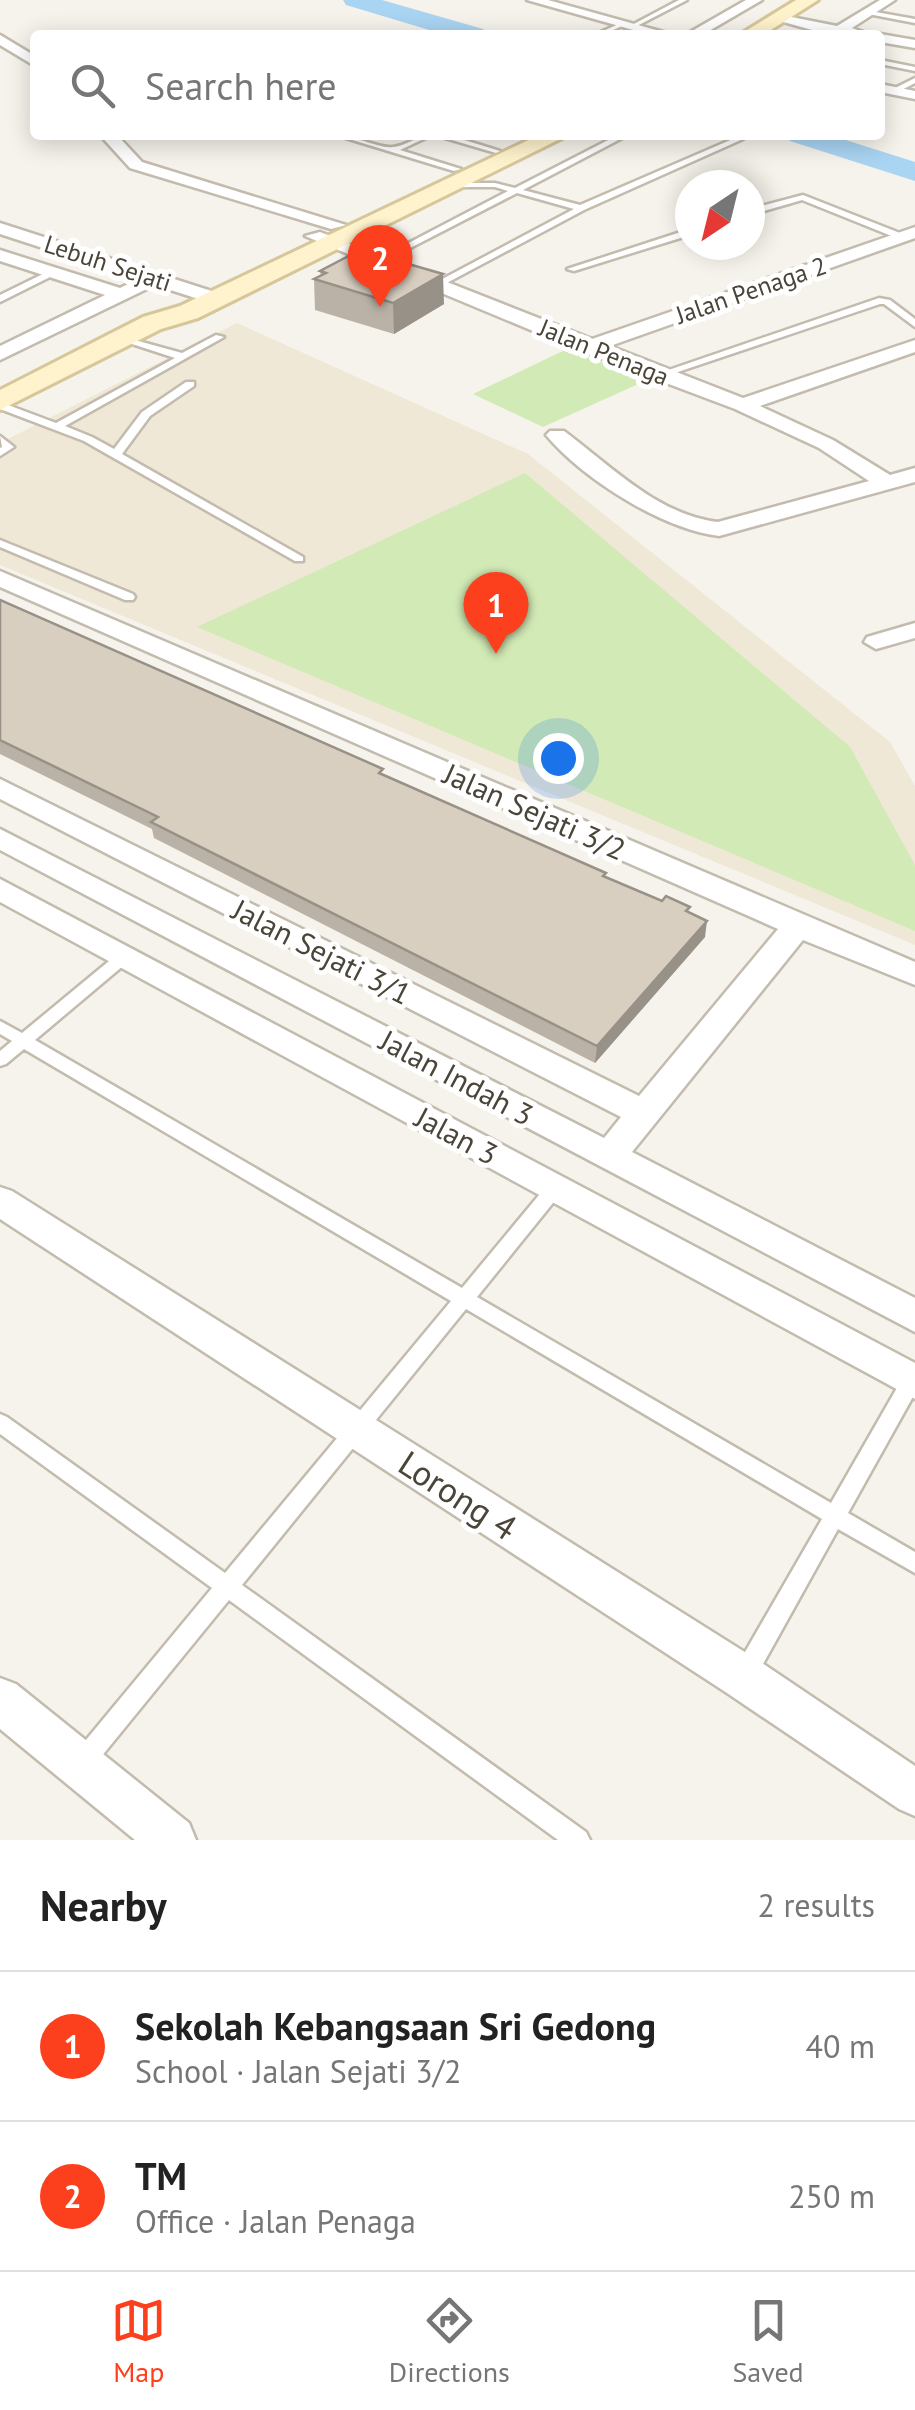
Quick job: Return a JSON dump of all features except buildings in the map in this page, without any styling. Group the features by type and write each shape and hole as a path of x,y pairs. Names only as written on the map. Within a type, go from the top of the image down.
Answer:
{"main road":[{"path":"757,30 809,0"},
{"path":"453,177 520,140"},
{"path":"0,403 152,323 189,312 207,296 328,235 545,140"}],"street":[{"path":"534,0 648,30"},
{"path":"575,11 598,0"},
{"path":"701,30 756,0"},
{"path":"841,30 890,0"},
{"path":"776,18 824,30"},
{"path":"0,39 30,59"},
{"path":"885,39 915,44"},
{"path":"887,90 915,95"},
{"name":"Jalan Penaga","path":"113,140 136,165 328,235 588,347 742,405 826,444 888,482"},
{"name":"Lebuh Sejati","path":"0,228 207,296"},
{"name":"Jalan Penaga 2","path":"588,347 908,234"},
{"path":"0,254 121,294"},
{"path":"0,354 154,278"},
{"path":"742,405 915,346"},
{"path":"557,434 670,518 701,529 720,528 915,475"},
{"name":"Jalan Sejati 3/2","path":"0,578 915,974"},
{"path":"876,642 915,630"},
{"name":"Jalan Sejati 3/1","path":"0,788 644,1114"},
{"name":"Jalan Indah 3","path":"0,838 915,1316"},
{"name":"Jalan 3","path":"0,888 913,1381"},
{"path":"609,1156 798,926"},
{"name":"Lorong 4","path":"0,1200 743,1677 915,1792"},
{"path":"0,1700 172,1840"}],"lane":[{"path":"612,30 684,0"},
{"path":"870,12 915,21"},
{"path":"885,63 915,69"},
{"path":"887,90 915,80"},
{"path":"358,140 393,150 453,177 581,208"},
{"path":"393,150 416,140"},
{"path":"457,140 496,151"},
{"path":"380,260 614,140"},
{"path":"438,284 581,208 737,140"},
{"path":"765,208 803,198 908,234"},
{"path":"571,269 675,237"},
{"path":"0,299 53,272"},
{"path":"659,375 879,301 887,302 915,324"},
{"path":"124,338 183,357"},
{"path":"56,426 219,338"},
{"path":"116,454 146,414 190,384"},
{"path":"0,403 116,454 299,559"},
{"path":"0,438 8,447 0,454"},
{"path":"0,543 129,596"},
{"path":"0,1060 126,956"},
{"path":"0,1027 915,1563"},
{"path":"80,1765 554,1188"},
{"path":"743,1677 913,1381"},
{"path":"0,1424 578,1840"}],"shaded area":[{"path":"237,323 528,454 890,742 915,786 915,945 0,565 0,443"}],"green space":[{"path":"569,348 645,381 543,427 473,394"},
{"path":"525,473 850,747 915,865 915,931 197,627"}],"waterway":[{"path":"355,0 457,30"},
{"path":"816,140 915,172"}],"place":[{"name":"TM","path":"380,307"},
{"name":"Sekolah Kebangsaan Sri Gedong","path":"496,654"}]}
